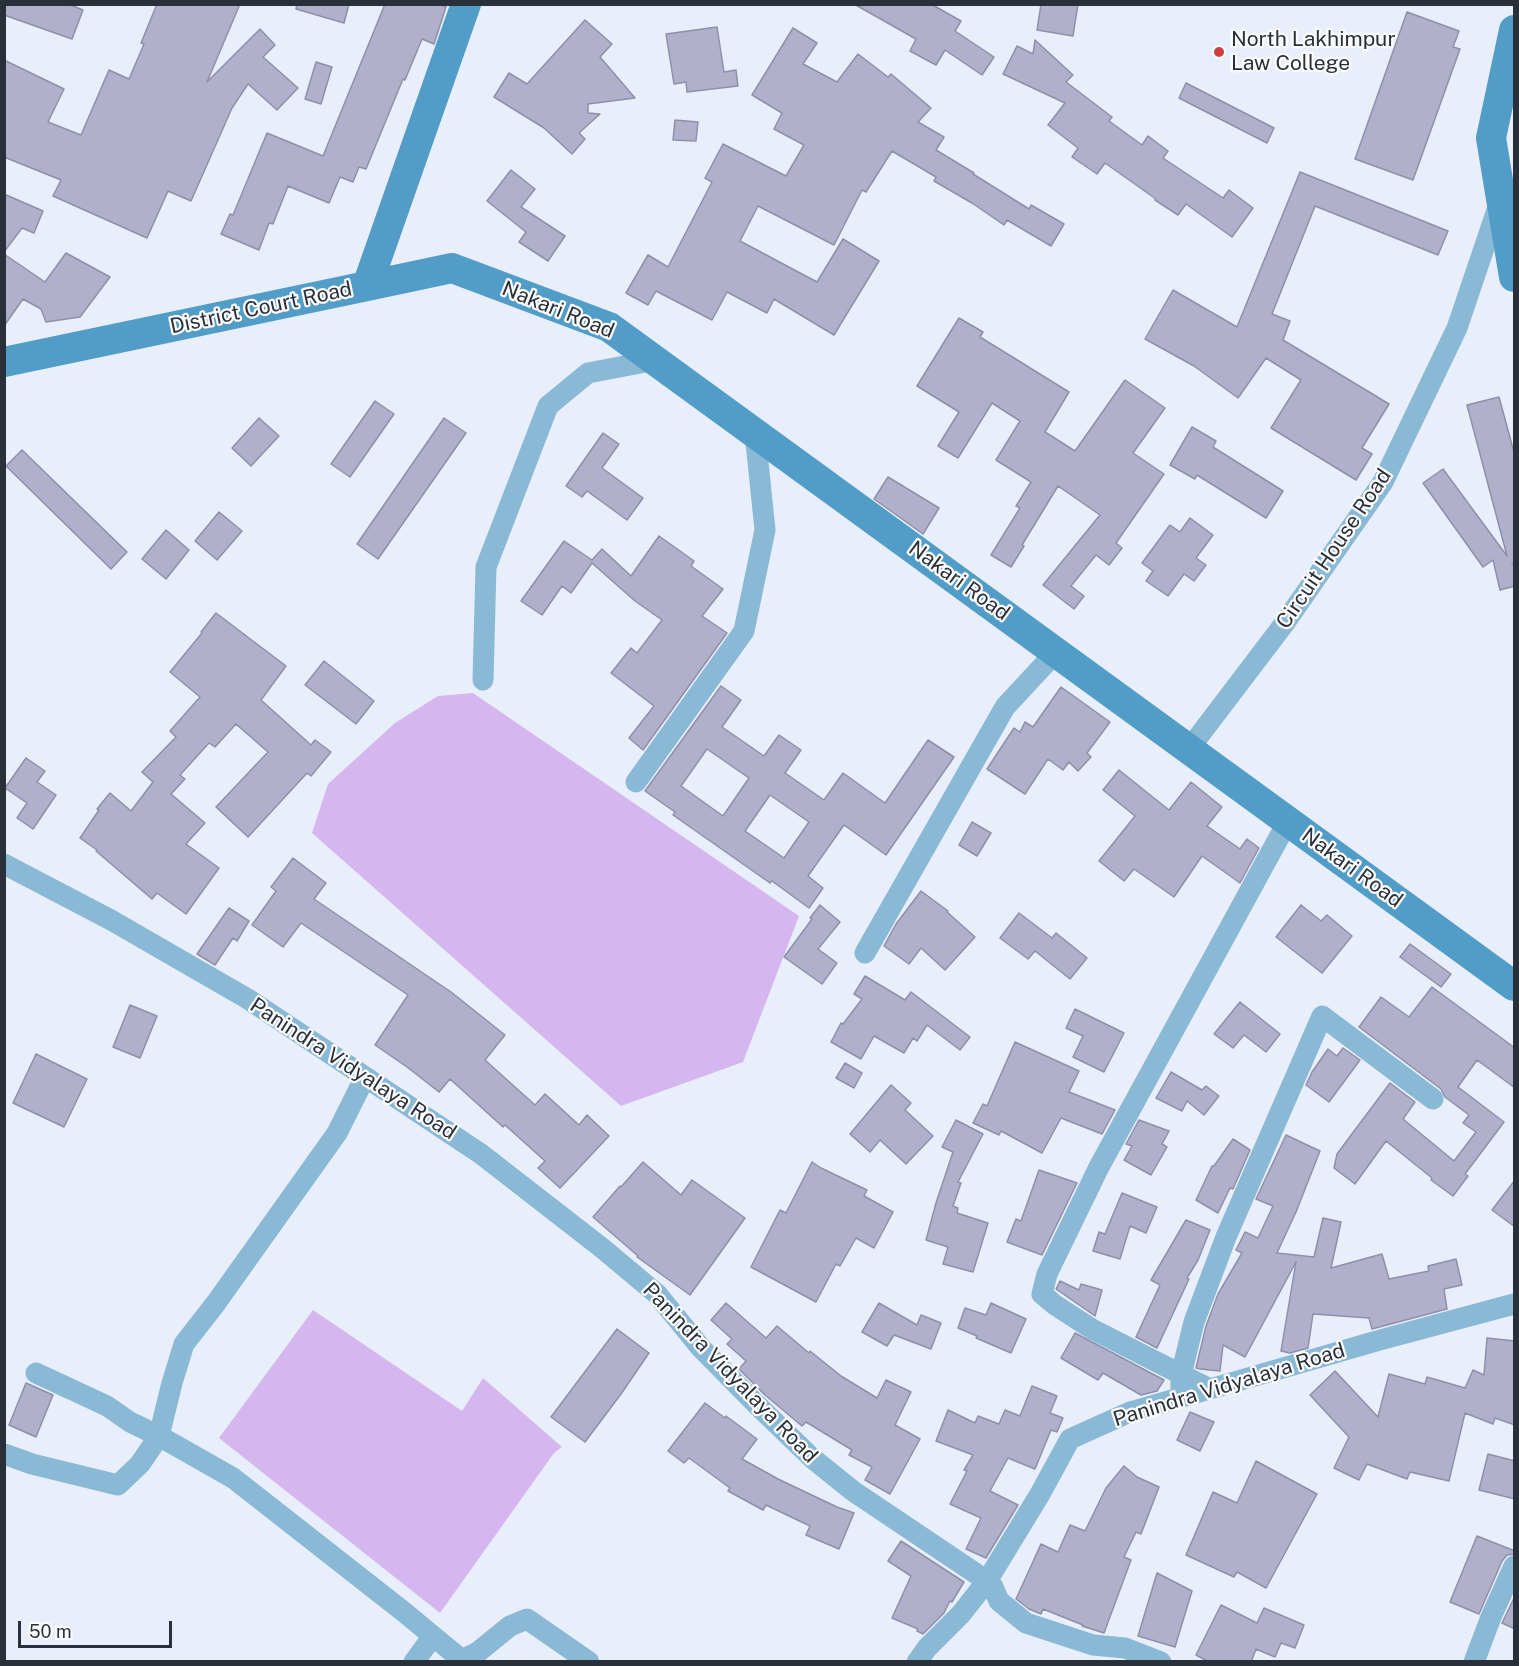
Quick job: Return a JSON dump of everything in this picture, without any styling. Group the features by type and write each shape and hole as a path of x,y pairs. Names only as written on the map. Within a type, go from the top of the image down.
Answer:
{"street":[{"name":"District Court Road","path":"4,362 367,286 466,4"},
{"path":"1515,30 1491,138 1515,277"},
{"name":"Circuit House Road","path":"1189,749 1284,624 1383,482 1457,328 1501,198"},
{"name":"Nakari Road","path":"367,286 452,268 609,327 1515,986"},
{"path":"483,680 486,567 548,406 588,373 656,360"},
{"path":"636,782 744,631 765,530 755,433"},
{"path":"865,953 1005,707 1056,652"},
{"path":"1210,1389 1092,1329 1042,1294 1047,1274 1099,1167 1288,821"},
{"name":"Panindra Vidyalaya Road","path":"4,864 111,920 248,999 480,1154 603,1248 657,1294 701,1348 812,1458 853,1491 987,1581 1040,1494 1070,1439 1130,1412 1380,1340 1515,1304"},
{"path":"1181,1398 1181,1375 1194,1322 1226,1238 1322,1016 1432,1099"},
{"path":"4,1454 32,1464 118,1485 140,1464 159,1436 184,1344 216,1303 337,1133 365,1077"},
{"path":"36,1373 106,1406 130,1422 233,1478 462,1660 477,1652 510,1626 527,1619 589,1662"},
{"path":"1474,1662 1491,1617 1515,1566"},
{"path":"917,1662 927,1648 961,1614 987,1581 993,1587 999,1601 1026,1623 1093,1645 1125,1648 1161,1662"},
{"path":"414,1662 433,1636"}],"shaded area":[{"path":"473,693 799,916 743,1062 621,1106 312,833 328,784 395,723 438,696"},
{"path":"313,1310 462,1411 483,1378 562,1447 554,1453 440,1613 219,1438"}],"building":[{"path":"4,4 68,4 83,10 72,39 4,15"},
{"path":"157,4 240,4 207,82 260,29 275,45 263,57 298,88 277,110 248,84 232,108 191,201 168,191 147,238 53,196 61,180 4,157 4,60 64,89 48,122 81,135 109,70 129,79 144,44 141,43"},
{"path":"297,4 349,4 344,23 296,9"},
{"path":"385,4 439,4 446,7 434,44 422,39 366,169 359,167 353,182 340,177 329,203 288,186 273,224 269,223 259,250 221,234 230,214 233,215 267,133 323,156"},
{"path":"854,4 931,4 961,21 955,31 994,57 982,75 945,50 936,65 910,51 916,39"},
{"path":"1041,4 1078,4 1073,36 1037,30"},
{"path":"1407,12 1459,31 1453,47 1460,49 1413,180 1355,159"},
{"path":"585,20 612,44 600,57 635,98 588,104 588,113 600,114 579,133 585,139 572,154 544,128 494,97 509,73 527,84"},
{"path":"717,27 724,72 736,70 738,86 687,92 686,82 674,84 666,34"},
{"path":"793,28 817,43 803,64 837,82 858,54 888,77 891,74 931,108 918,122 944,137 936,150 1029,209 1031,205 1064,224 1051,246 1007,220 1004,225 934,181 936,177 892,151 866,192 862,190 834,245 758,206 740,241 817,282 843,239 879,261 834,335 774,299 767,313 727,292 712,320 656,291 648,305 626,293 648,255 668,267 712,182 705,178 723,144 786,176 804,145 774,129 782,113 752,95"},
{"path":"1035,40 1073,75 1066,82 1112,117 1109,121 1142,145 1148,136 1168,151 1163,158 1223,198 1229,190 1253,208 1232,237 1186,204 1178,215 1105,163 1097,174 1072,157 1078,148 1048,125 1065,103 1003,74 1017,46 1033,54"},
{"path":"316,62 332,67 321,104 305,99"},
{"path":"1186,83 1274,128 1267,143 1179,98"},
{"path":"675,120 698,122 696,141 673,140"},
{"path":"511,170 535,189 521,207 565,236 548,261 519,242 526,232 487,201"},
{"path":"1300,172 1448,231 1438,255 1315,206 1272,314 1290,321 1283,340 1389,404 1362,448 1372,454 1356,480 1271,428 1301,380 1266,358 1238,398 1194,366 1145,339 1173,290 1237,327"},
{"path":"4,194 43,211 34,233 22,228 4,252"},
{"path":"66,253 110,277 80,317 46,322 41,309 23,299 4,326 4,254 45,282"},
{"path":"959,318 983,332 980,337 1069,392 1045,432 1075,451 1125,380 1165,408 1133,453 1164,474 1116,543 1122,548 1109,565 1096,555 1071,586 1084,596 1074,609 1043,585 1100,515 1058,486 1011,567 991,555 1020,508 1016,506 1031,482 996,460 1020,421 992,403 958,458 938,446 959,412 917,386"},
{"path":"1499,397 1515,456 1515,564 1512,564 1515,567 1515,586 1500,590 1493,560 1483,567 1423,483 1443,469 1507,556 1467,405"},
{"path":"375,401 394,414 350,477 331,464"},
{"path":"259,418 279,436 251,466 232,448"},
{"path":"444,418 466,433 378,559 357,544"},
{"path":"1192,427 1216,441 1213,447 1283,491 1266,518 1197,475 1195,479 1170,465"},
{"path":"603,433 619,444 602,468 643,498 627,520 587,491 582,497 566,486"},
{"path":"22,450 127,552 111,569 6,466"},
{"path":"888,477 939,508 923,534 874,499"},
{"path":"219,512 242,531 217,560 195,541"},
{"path":"1190,518 1213,535 1196,558 1206,565 1194,581 1184,574 1168,596 1146,581 1153,571 1142,563 1170,525 1180,532"},
{"path":"166,530 189,550 166,579 142,559"},
{"path":"659,536 694,561 691,566 723,589 702,616 727,633 643,750 629,738 654,706 611,673 631,648 637,653 662,620 635,601 592,563 571,593 562,586 542,615 521,601 564,541 592,560 602,549 631,576"},
{"path":"216,613 286,666 261,700 311,745 315,740 331,752 311,776 307,773 248,837 216,807 268,752 236,724 215,747 209,743 180,775 185,779 171,794 205,823 186,844 219,868 186,914 157,893 152,899 97,850 80,838 99,810 97,809 110,793 131,811 153,782 142,772 176,737 170,731 200,697 170,672"},
{"path":"324,661 374,701 356,724 305,685"},
{"path":"721,686 741,700 722,727 764,756 779,735 801,750 785,773 824,800 843,773 885,803 928,740 954,757 886,855 844,825 808,876 823,888 809,908 673,815 675,812 645,791","holes":["707,749 749,778 723,816 681,786","770,795 809,822 784,858 745,831"]},
{"path":"1061,687 1110,722 1087,753 1091,757 1078,771 1069,762 1063,770 1048,759 1025,794 987,769 1014,728 1020,732 1025,722 1033,727"},
{"path":"26,758 45,771 37,782 56,795 33,829 17,818 27,803 5,788"},
{"path":"1119,770 1169,810 1191,782 1222,807 1207,826 1240,849 1247,839 1259,848 1240,883 1202,856 1174,897 1134,869 1124,881 1099,861 1135,816 1103,790"},
{"path":"972,822 991,833 977,856 959,845"},
{"path":"293,858 326,883 314,899 451,992 505,1035 485,1060 535,1105 545,1094 579,1125 587,1115 609,1136 560,1188 538,1168 545,1161 450,1079 439,1092 375,1045 408,995 301,923 283,947 252,925 276,891 271,887"},
{"path":"921,891 948,911 975,937 945,970 921,948 909,964 884,946 896,924"},
{"path":"820,905 840,922 818,949 837,963 822,984 784,957"},
{"path":"1301,905 1321,921 1327,915 1352,936 1322,973 1276,937"},
{"path":"229,908 249,921 237,941 233,938 215,965 197,954"},
{"path":"1019,913 1052,938 1056,933 1087,958 1070,979 1035,951 1028,959 1000,938"},
{"path":"1410,944 1451,974 1441,987 1400,957"},
{"path":"865,976 905,1000 911,992 970,1037 960,1050 927,1025 917,1041 913,1038 904,1053 874,1036 861,1059 831,1042 841,1023 843,1024 862,999 854,994"},
{"path":"1432,987 1515,1048 1515,1088 1477,1060 1458,1087 1504,1122 1465,1174 1468,1176 1453,1196 1386,1141 1355,1184 1334,1168 1337,1154 1390,1083 1415,1102 1403,1119 1454,1161 1476,1132 1463,1123 1469,1115 1445,1097 1441,1089 1359,1027 1381,997 1409,1017"},
{"path":"1240,1002 1280,1034 1266,1052 1244,1035 1233,1048 1214,1034"},
{"path":"130,1005 157,1016 140,1058 113,1047"},
{"path":"1075,1009 1124,1033 1104,1072 1073,1057 1083,1036 1066,1028"},
{"path":"1015,1042 1079,1071 1069,1092 1115,1110 1102,1134 1061,1118 1042,1153 1001,1131 999,1135 973,1123 983,1104 987,1106"},
{"path":"1343,1048 1360,1060 1329,1102 1306,1085 1328,1049 1337,1056"},
{"path":"36,1054 87,1079 64,1127 13,1103"},
{"path":"845,1063 862,1073 854,1088 836,1078"},
{"path":"1171,1072 1202,1090 1206,1086 1219,1096 1204,1115 1187,1101 1182,1111 1156,1098"},
{"path":"891,1085 911,1103 905,1110 933,1136 906,1164 880,1140 870,1152 850,1134"},
{"path":"956,1120 983,1134 958,1182 961,1183 953,1206 958,1208 957,1213 988,1223 973,1272 943,1264 948,1247 926,1240 953,1152 942,1147"},
{"path":"1139,1120 1169,1131 1162,1144 1167,1147 1151,1175 1124,1160 1132,1146 1126,1144"},
{"path":"1286,1135 1320,1151 1277,1253 1314,1257 1323,1218 1341,1222 1331,1268 1382,1254 1389,1279 1429,1271 1428,1266 1456,1259 1462,1285 1444,1289 1447,1309 1372,1329 1369,1318 1313,1314 1308,1348 1290,1353 1281,1351 1296,1262 1245,1357 1223,1345 1220,1371 1196,1368 1206,1326 1218,1294 1242,1253 1236,1250 1245,1232 1258,1238 1273,1206 1256,1199"},
{"path":"1233,1139 1250,1150 1233,1189 1230,1188 1218,1213 1196,1200 1212,1166"},
{"path":"643,1162 681,1195 692,1180 745,1218 690,1295 637,1257 593,1217"},
{"path":"812,1162 867,1190 864,1196 893,1212 874,1248 856,1238 840,1266 836,1264 816,1302 751,1267 780,1210 786,1213"},
{"path":"1039,1170 1077,1183 1042,1255 1007,1242 1016,1219 1021,1221"},
{"path":"1515,1180 1515,1227 1492,1210"},
{"path":"1122,1193 1157,1207 1146,1233 1130,1226 1120,1259 1093,1251 1099,1232 1105,1234"},
{"path":"1186,1220 1210,1230 1157,1348 1136,1337 1160,1285 1151,1280"},
{"path":"1060,1281 1079,1290 1081,1284 1102,1290 1095,1316 1056,1289"},
{"path":"726,1303 766,1338 777,1326 809,1353 810,1351 841,1376 877,1398 886,1380 911,1392 895,1425 920,1439 890,1494 865,1480 872,1467 849,1455 852,1450 806,1422 802,1426 765,1395 739,1369 746,1361 727,1344 732,1339 711,1320"},
{"path":"879,1303 917,1325 921,1315 941,1323 931,1349 894,1335 887,1346 862,1332"},
{"path":"991,1303 1026,1319 1011,1353 958,1328 965,1308 986,1315"},
{"path":"617,1329 649,1353 585,1442 551,1417"},
{"path":"1075,1333 1164,1380 1157,1391 1141,1395 1103,1373 1098,1380 1061,1358"},
{"path":"1487,1338 1515,1341 1515,1425 1495,1418 1493,1424 1465,1413 1449,1481 1410,1472 1407,1479 1367,1464 1359,1480 1334,1468 1349,1437 1310,1395 1335,1371 1378,1417 1389,1374 1425,1384 1427,1377 1465,1388 1473,1370 1484,1375"},
{"path":"26,1383 53,1395 36,1437 9,1425"},
{"path":"1032,1386 1057,1396 1050,1413 1063,1418 1057,1432 1051,1430 1035,1469 1008,1458 990,1491 1018,1505 986,1558 966,1549 981,1518 950,1504 973,1455 936,1441 948,1410 975,1423 978,1416 999,1424 1005,1410 1020,1416"},
{"path":"705,1403 757,1439 742,1459 778,1479 854,1513 839,1549 806,1535 810,1526 766,1505 763,1510 728,1491 730,1488 689,1458 684,1463 668,1451"},
{"path":"1190,1412 1214,1422 1200,1451 1177,1440"},
{"path":"1488,1454 1515,1461 1515,1499 1479,1490"},
{"path":"1256,1461 1317,1494 1266,1588 1237,1572 1234,1577 1186,1555 1213,1492 1237,1503"},
{"path":"1124,1466 1137,1477 1159,1487 1141,1534 1136,1532 1124,1557 1131,1560 1104,1633 1043,1609 1041,1614 1029,1609 1016,1599 1041,1544 1058,1552 1070,1525 1085,1531 1106,1488"},
{"path":"1477,1536 1515,1551 1515,1554 1507,1555 1502,1561 1479,1614 1450,1602"},
{"path":"901,1541 964,1582 944,1613 923,1634 917,1631 918,1629 892,1618 911,1576 888,1561"},
{"path":"1157,1573 1192,1591 1175,1647 1138,1636"},
{"path":"1515,1596 1515,1629 1502,1623"},
{"path":"1221,1605 1257,1623 1264,1608 1304,1625 1295,1648 1281,1643 1275,1657 1256,1649 1251,1662 1209,1662 1196,1655"}],"place":[{"name":"North Lakhimpur Law College","path":"1219,52"}]}
